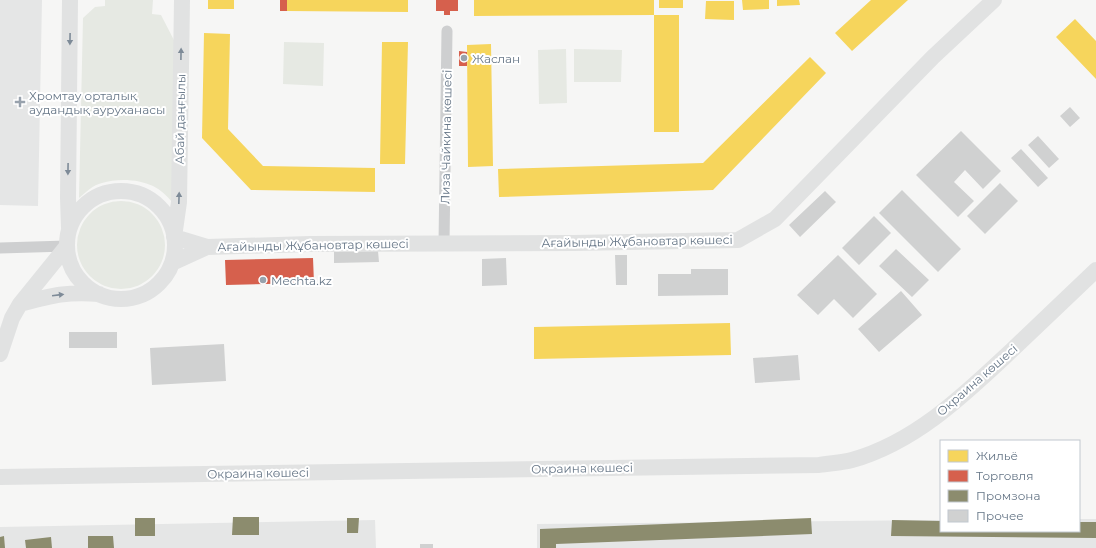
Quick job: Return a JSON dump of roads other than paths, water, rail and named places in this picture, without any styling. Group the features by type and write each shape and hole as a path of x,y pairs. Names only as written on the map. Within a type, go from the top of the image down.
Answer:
{"street":[{"path":"70,0 68,258 73,270 80,280 99,294"},
{"name":"Абай даңғылы","path":"174,237 179,202 182,0"},
{"name":"Ағайынды Жұбановтар көшесі","path":"207,246 738,240 775,219 933,57 994,0"},
{"name":"Лиза Чайкина көшесі","path":"444,243 447,31"},
{"path":"20,304 52,295 78,292 118,298 136,296 148,291 158,284 172,263 174,237 171,225 158,205 137,193 125,191 113,192 91,200 74,217 69,228"},
{"path":"174,237 207,246"},
{"path":"0,248 67,246"},
{"path":"0,354 12,318 20,304 67,246"},
{"path":"172,263 207,246"},
{"name":"Окраина көшесі","path":"0,477 819,465 851,460 875,452 918,430 951,406 1096,270"}],"place":[{"name":"Жаслан","path":"464,58"},
{"name":"Хромтау орталық аудандық ауруханасы","path":"20,102"},
{"name":"Mechta.kz","path":"263,280"}]}
